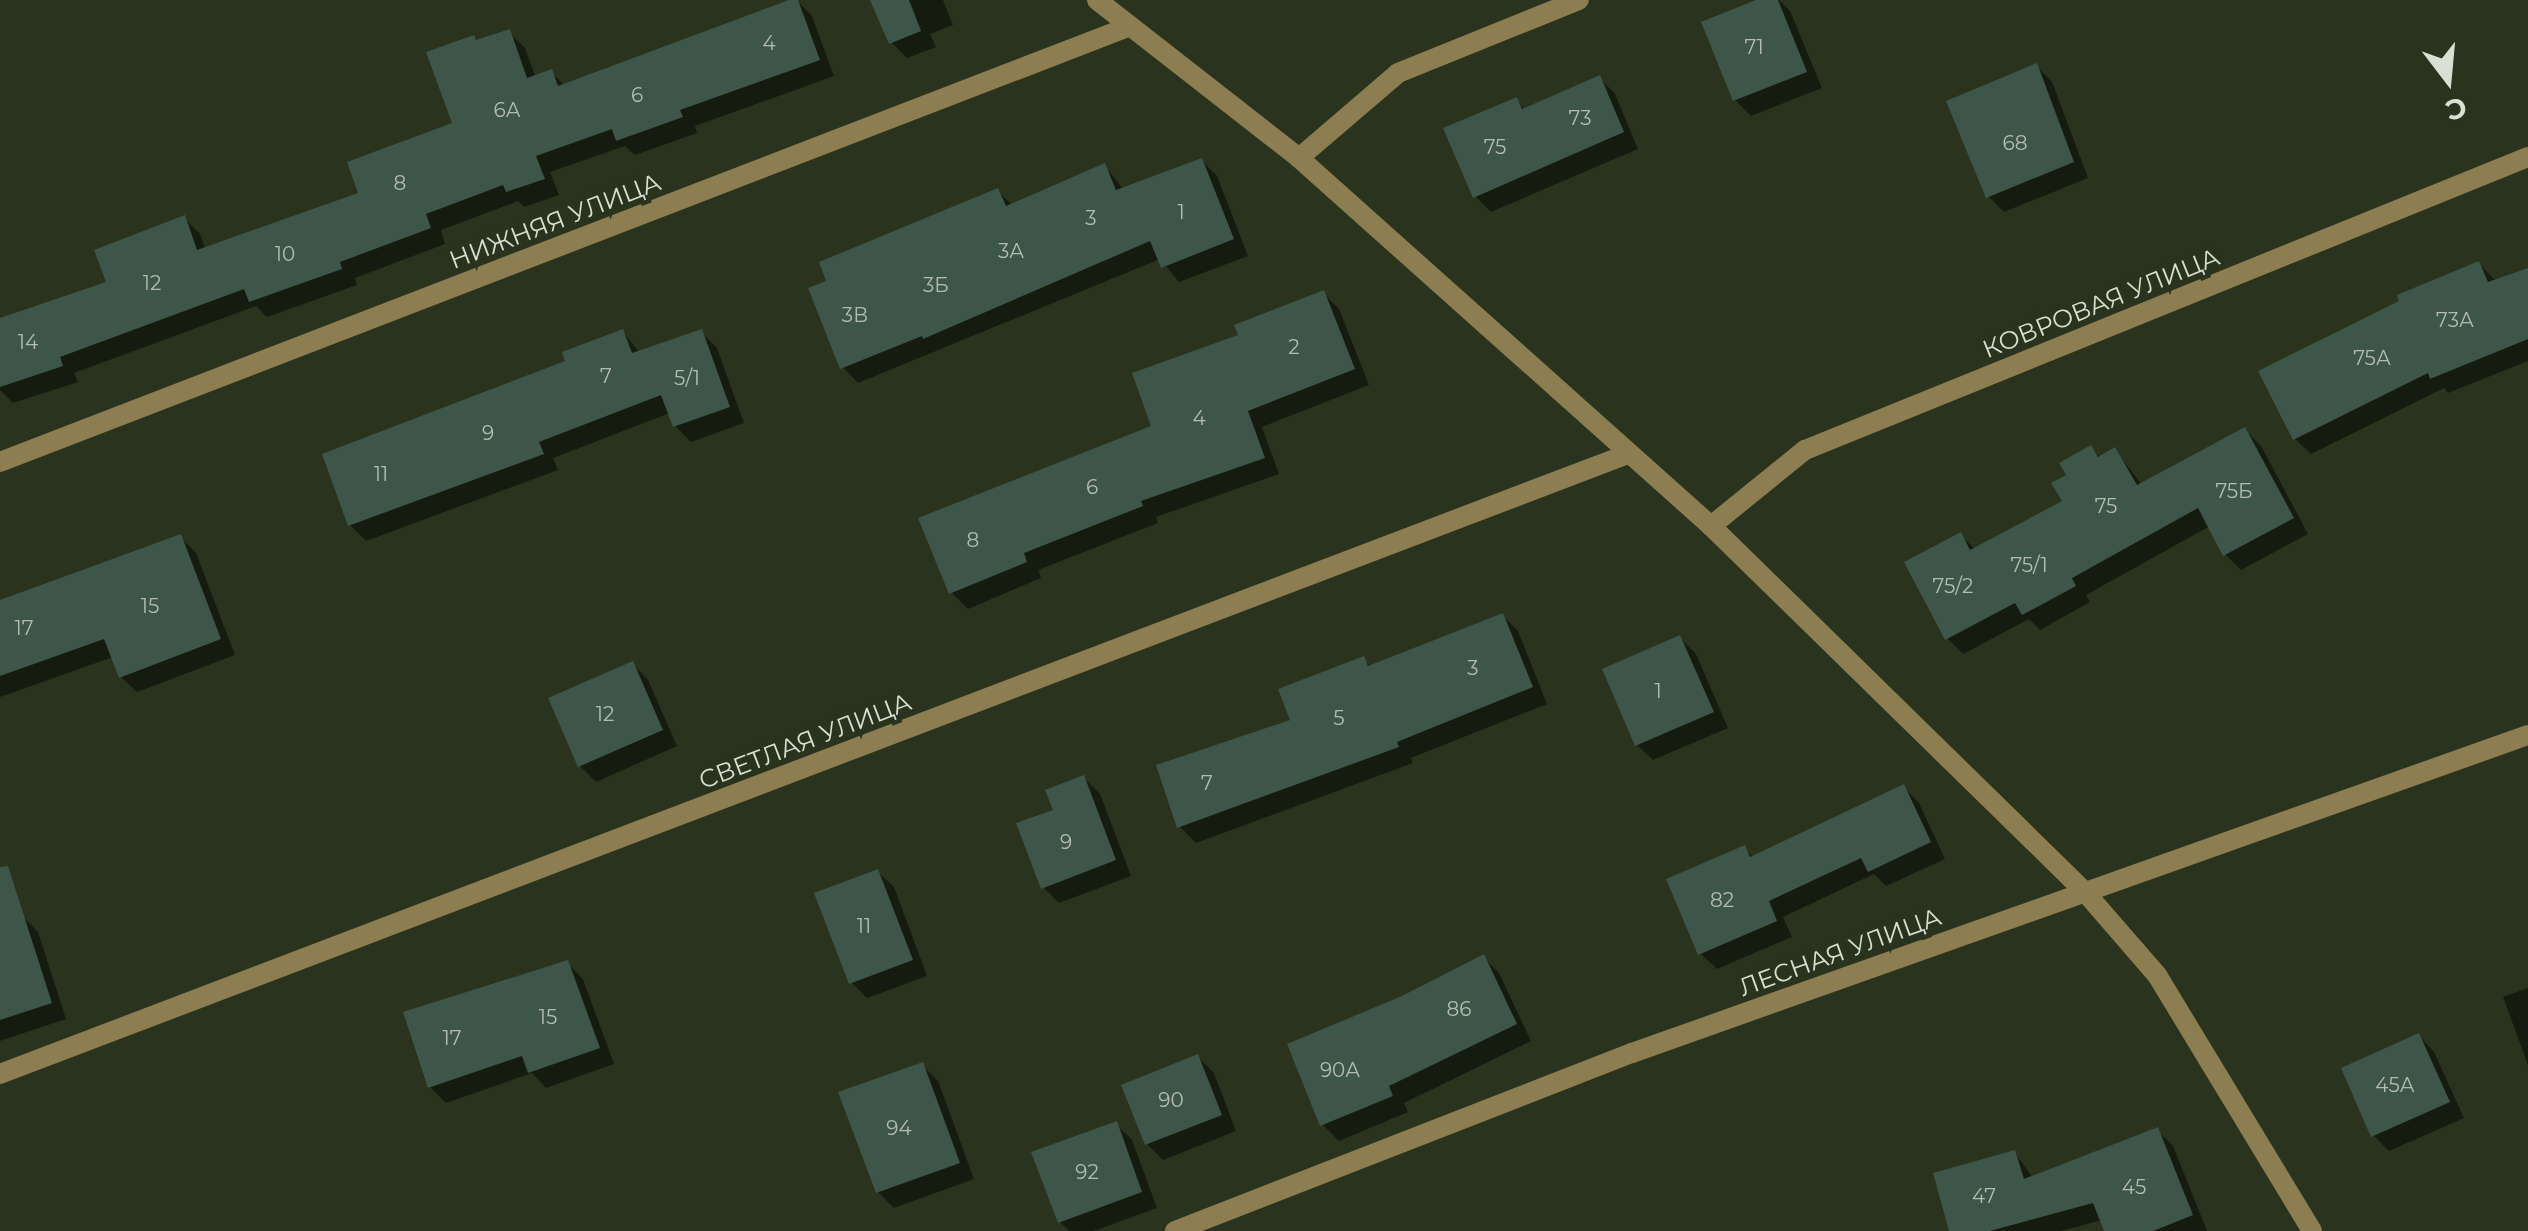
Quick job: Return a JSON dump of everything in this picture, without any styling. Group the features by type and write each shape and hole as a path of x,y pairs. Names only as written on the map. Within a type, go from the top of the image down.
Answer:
{"street":[{"path":"1097,0 1298,158 1711,526 2084,892 2157,975 2312,1231"},
{"path":"1298,158 1398,74 1579,0"},
{"name":"НИЖНЯЯ УЛИЦА","path":"0,462 1128,27"},
{"name":"КОВРОВАЯ УЛИЦА","path":"1711,526 1805,450 2528,157"},
{"name":"СВЕТЛАЯ УЛИЦА","path":"0,1074 1628,454"},
{"name":"ЛЕСНАЯ УЛИЦА","path":"1174,1231 1632,1053 2528,735"}],"building":[{"path":"789,0 798,0 820,60 680,110 683,117 616,141 612,129 536,156 545,179 506,192 503,185 426,214 431,228 340,262 342,269 249,302 244,289 60,357 63,366 0,387 0,318 106,282 94,250 185,215 197,250 358,193 347,162 452,123 426,52 474,35 476,40 510,29 527,78 552,69 558,86"},
{"path":"870,0 909,0 921,31 889,44"},
{"path":"1756,0 1778,0 1807,72 1733,101 1701,22"},
{"path":"2037,63 2074,162 1986,198 1946,101"},
{"path":"1600,75 1624,132 1473,198 1443,128 1517,97 1522,109"},
{"path":"1202,158 1234,239 1161,268 1150,241 923,339 922,336 840,369 808,288 826,281 819,262 998,188 1006,206 1105,163 1116,190"},
{"path":"2479,261 2488,282 2528,268 2528,339 2430,379 2428,373 2293,440 2258,371 2399,301 2397,295"},
{"path":"1324,290 1355,369 1248,411 1265,458 1141,501 1143,506 1024,553 1027,562 949,594 918,518 1151,426 1132,373 1238,335 1234,325"},
{"path":"623,329 632,353 702,329 730,407 673,427 661,395 539,442 544,454 348,526 322,454 565,361 562,352"},
{"path":"2245,427 2294,518 2223,556 2198,508 2072,578 2076,586 2022,615 2015,603 1945,640 1904,562 1961,532 1970,550 2062,501 2051,483 2066,475 2059,463 2091,445 2098,457 2115,447 2137,485"},
{"path":"181,534 221,639 119,678 104,639 0,676 0,600"},
{"path":"1503,613 1533,687 1397,742 1399,747 1177,828 1156,765 1290,720 1278,689 1364,656 1368,666"},
{"path":"1680,635 1714,712 1635,746 1602,669"},
{"path":"633,661 663,730 578,767 548,698"},
{"path":"1084,775 1116,860 1041,889 1016,823 1053,810 1045,790"},
{"path":"1904,784 1931,842 1868,872 1861,858 1769,901 1777,921 1698,955 1666,879 1745,845 1750,857"},
{"path":"8,866 52,1003 0,1020 0,867"},
{"path":"878,869 913,960 849,984 814,893"},
{"path":"1484,954 1517,1024 1389,1086 1393,1096 1320,1126 1287,1044 1402,996"},
{"path":"568,960 600,1048 528,1073 522,1056 428,1088 403,1012"},
{"path":"2419,1033 2450,1102 2371,1137 2341,1068"},
{"path":"1198,1054 1222,1115 1145,1145 1121,1085"},
{"path":"923,1062 960,1163 876,1193 838,1092"},
{"path":"1117,1121 1142,1192 1058,1223 1031,1152"},
{"path":"2158,1127 2193,1215 2153,1231 2104,1231 2093,1203 1990,1231 1949,1231 1933,1173 2015,1150 2024,1179"}]}
